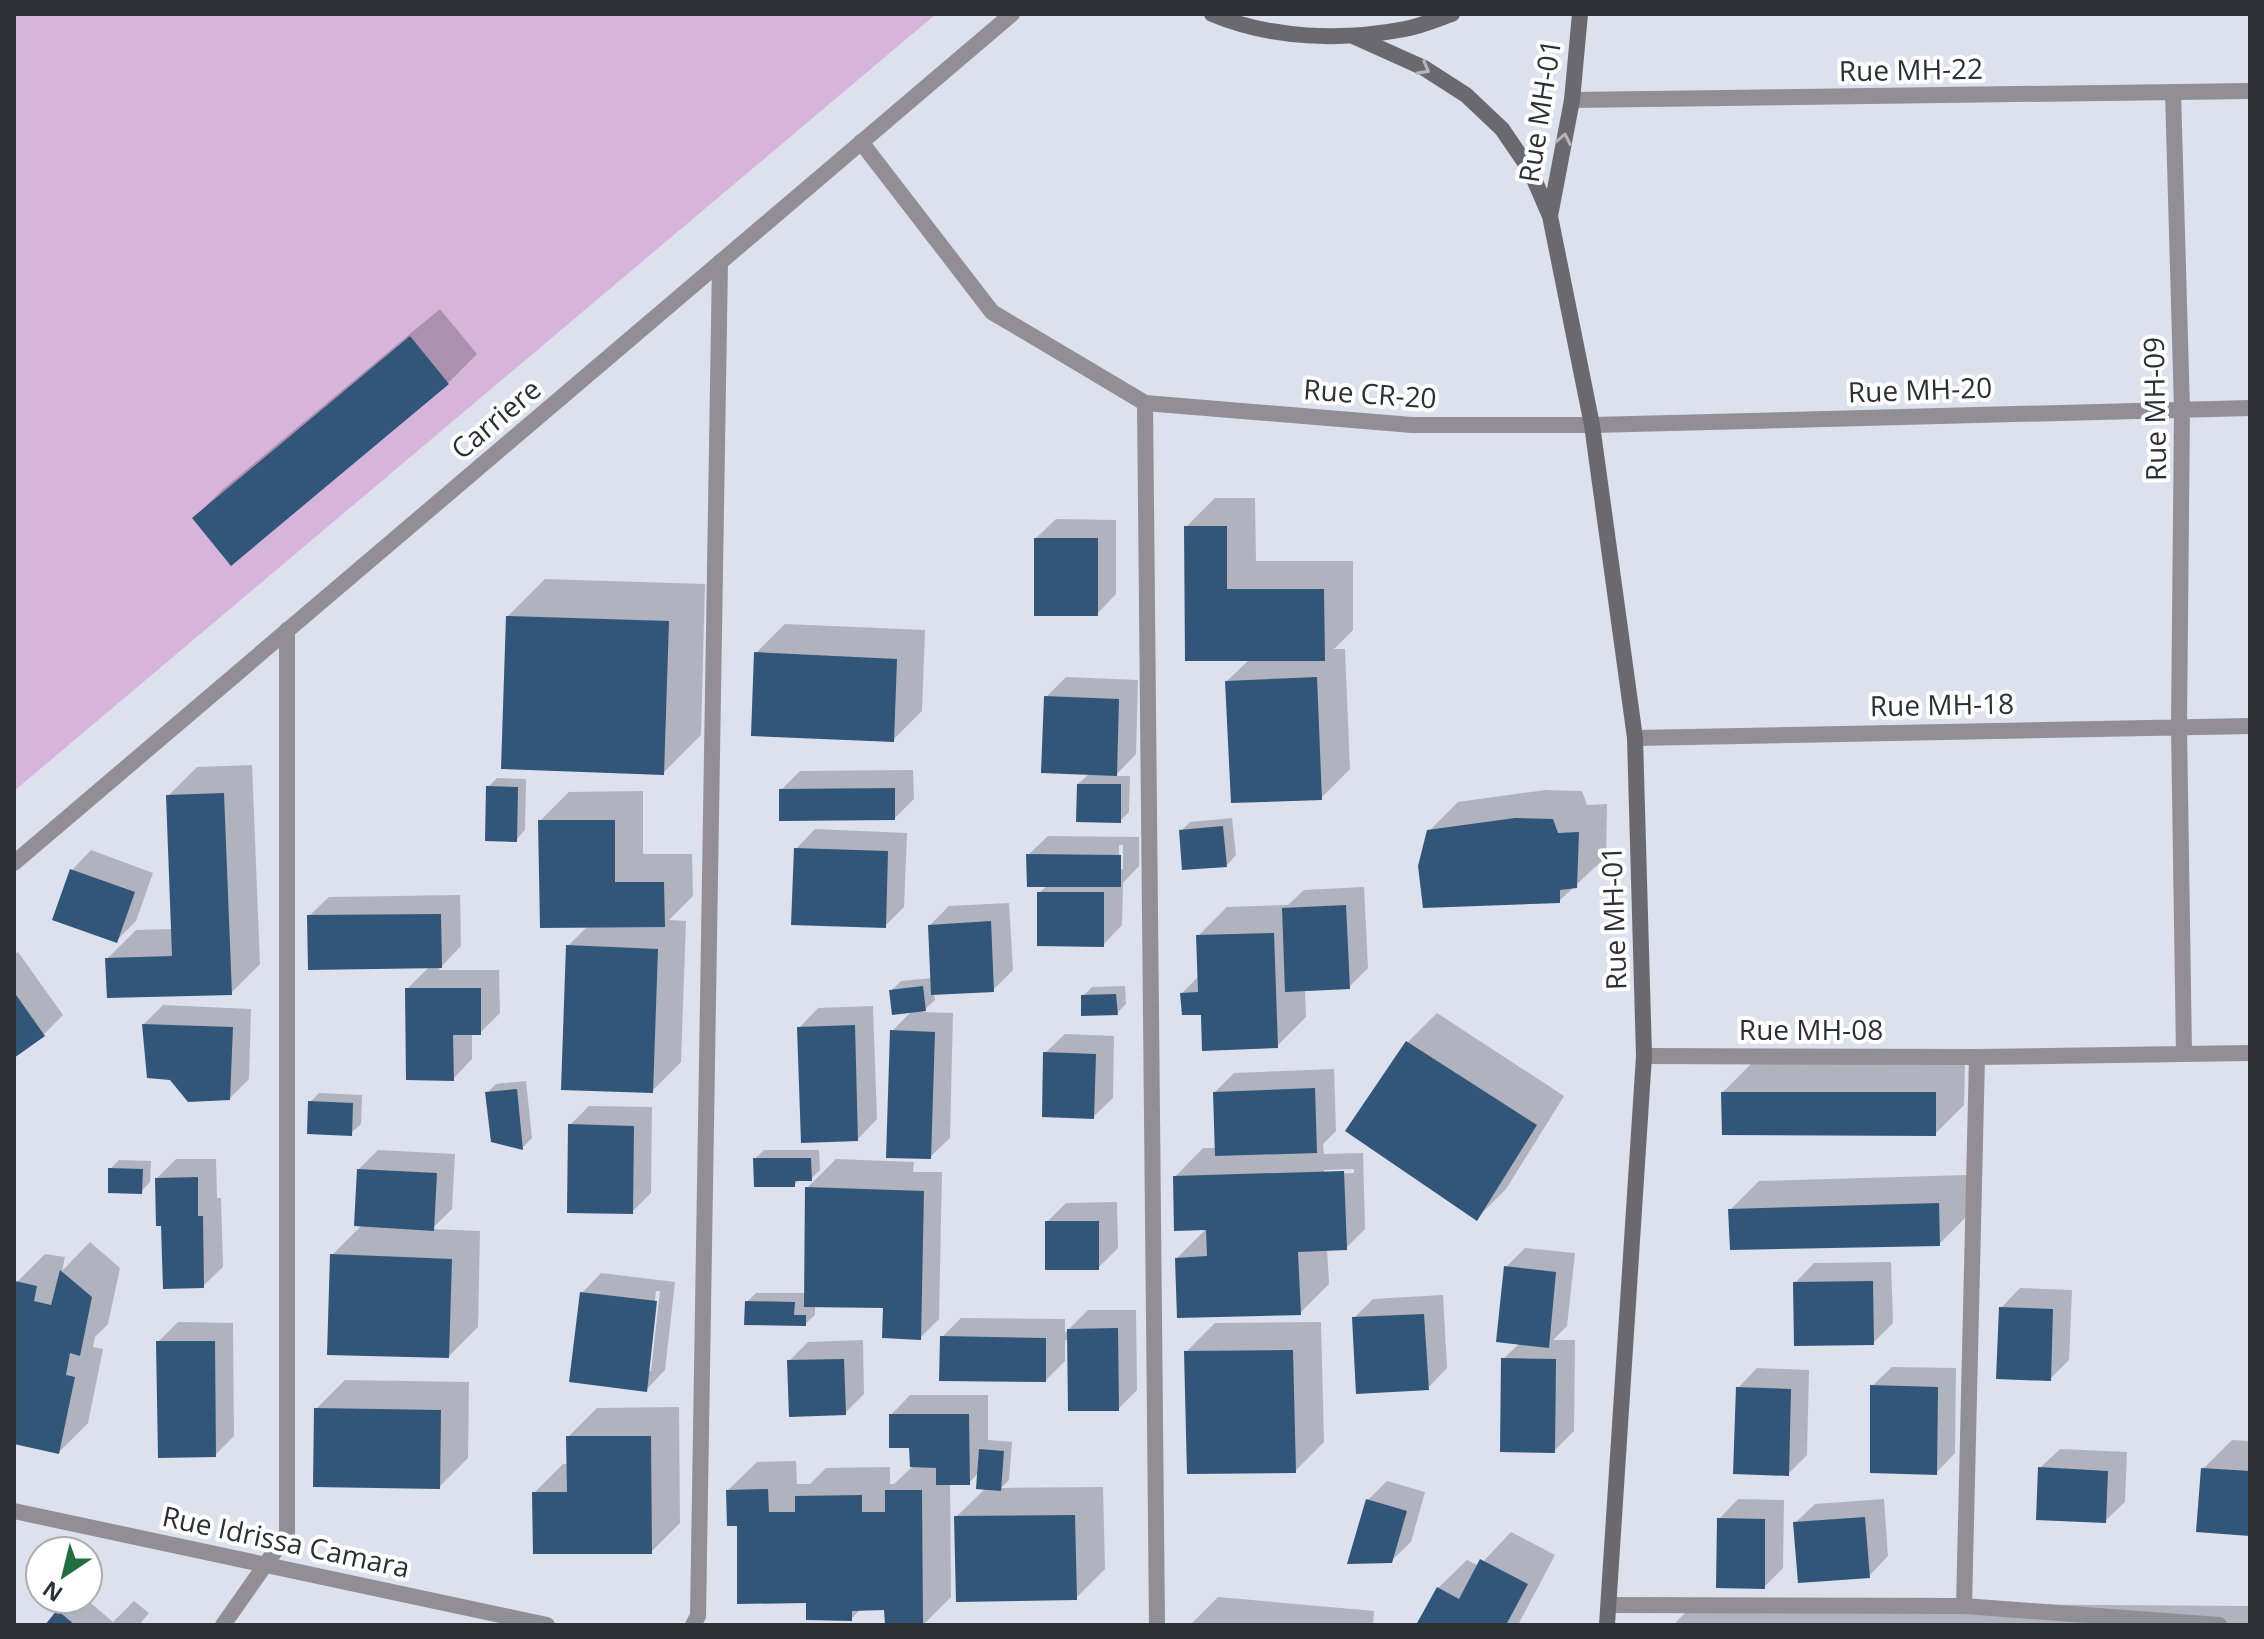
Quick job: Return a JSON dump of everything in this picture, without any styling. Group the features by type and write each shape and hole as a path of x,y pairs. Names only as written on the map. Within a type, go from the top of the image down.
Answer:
{"main road":[{"path":"1212,14 1283,34 1353,36 1408,29 1452,14"},
{"name":"Rue MH-01","path":"1550,216 1572,100 1580,14"},
{"name":"Rue MH-01","path":"1353,36 1424,68 1466,95 1502,129 1530,170 1550,216 1592,425 1635,738 1644,1056 1607,1625"}],"street":[{"name":"Carriere","path":"14,863 1012,14"},
{"name":"Rue MH-22","path":"1572,100 2250,91"},
{"name":"Rue MH-09","path":"2173,92 2182,409 2179,726 2184,1054"},
{"path":"861,142 992,312 1145,403 1157,1625"},
{"path":"693,1625 698,1616 699,1600 720,262"},
{"name":"Rue CR-20","path":"1145,403 1412,425 1592,425"},
{"name":"Rue MH-20","path":"1592,425 2250,408"},
{"path":"223,1625 287,1534 287,630"},
{"name":"Rue MH-18","path":"1635,738 2250,726"},
{"name":"Rue MH-08","path":"1644,1056 1977,1057 2250,1053"},
{"path":"1964,1606 1977,1057"},
{"name":"Rue Idrissa Camara","path":"14,1511 547,1625"},
{"path":"1610,1605 1964,1606 2219,1625"}],"shaded area":[{"path":"14,14 936,14 14,791"}],"building":[{"path":"410,336 449,384 231,566 192,518"},
{"path":"1184,526 1227,526 1227,589 1324,589 1325,661 1185,661"},
{"path":"1034,538 1098,538 1098,616 1034,616"},
{"path":"506,616 669,621 664,775 501,769"},
{"path":"754,652 897,659 894,742 751,736"},
{"path":"1317,677 1322,800 1231,803 1225,681"},
{"path":"1044,696 1119,699 1117,776 1041,773"},
{"path":"1077,784 1121,784 1121,823 1076,822"},
{"path":"486,786 518,787 517,842 485,841"},
{"path":"895,788 895,820 779,821 779,789"},
{"path":"224,793 232,995 107,998 105,958 172,956 166,795"},
{"path":"1515,818 1553,819 1558,833 1579,832 1577,888 1560,890 1560,903 1423,908 1418,866 1427,830"},
{"path":"538,820 615,820 615,882 664,882 665,927 540,928"},
{"path":"1223,826 1227,867 1182,870 1179,830"},
{"path":"794,848 888,851 886,928 791,925"},
{"path":"1026,854 1121,855 1121,887 1027,887"},
{"path":"70,869 135,892 117,943 52,920"},
{"path":"1037,892 1104,892 1104,947 1037,946"},
{"path":"1346,905 1350,989 1285,992 1282,908"},
{"path":"441,914 442,968 308,970 307,915"},
{"path":"991,921 994,992 931,995 928,925"},
{"path":"1274,933 1278,1048 1202,1051 1201,1015 1182,1015 1180,993 1198,992 1196,935"},
{"path":"566,945 658,949 653,1093 561,1090"},
{"path":"923,986 926,1011 892,1015 889,990"},
{"path":"405,988 481,988 481,1035 453,1035 454,1081 406,1080"},
{"path":"14,992 45,1036 14,1058"},
{"path":"1116,994 1118,1015 1081,1016 1081,995"},
{"path":"142,1024 233,1027 230,1100 188,1102 170,1080 147,1078"},
{"path":"855,1025 858,1141 801,1143 797,1027"},
{"path":"890,1030 935,1032 931,1159 886,1158"},
{"path":"1406,1041 1537,1125 1477,1221 1345,1131"},
{"path":"1043,1052 1096,1054 1094,1119 1042,1117"},
{"path":"1315,1088 1317,1153 1215,1156 1213,1092"},
{"path":"517,1089 523,1150 491,1142 485,1092"},
{"path":"1721,1092 1936,1092 1936,1136 1722,1135"},
{"path":"308,1101 353,1103 352,1136 307,1134"},
{"path":"568,1124 634,1126 633,1214 567,1213"},
{"path":"753,1158 811,1158 812,1181 795,1181 795,1187 754,1187"},
{"path":"108,1168 143,1169 142,1194 108,1193"},
{"path":"357,1169 437,1173 434,1231 354,1226"},
{"path":"1344,1171 1347,1250 1298,1252 1301,1315 1177,1318 1175,1258 1207,1256 1206,1230 1174,1231 1173,1176"},
{"path":"198,1177 198,1216 203,1216 204,1288 163,1289 161,1226 156,1226 155,1178"},
{"path":"805,1187 924,1191 921,1340 882,1338 883,1308 804,1307"},
{"path":"1939,1203 1940,1246 1730,1250 1728,1209"},
{"path":"1045,1221 1099,1221 1099,1270 1045,1270"},
{"path":"330,1254 452,1259 449,1358 327,1355"},
{"path":"1504,1266 1556,1272 1549,1348 1496,1342"},
{"path":"60,1270 92,1297 80,1356 70,1353 66,1375 75,1377 59,1454 14,1444 14,1285 15,1281 37,1286 34,1301 51,1305"},
{"path":"1873,1281 1874,1345 1794,1346 1793,1282"},
{"path":"580,1292 657,1301 647,1392 569,1382"},
{"path":"745,1301 795,1302 794,1315 806,1315 806,1326 744,1325"},
{"path":"1999,1307 2053,1309 2051,1381 1996,1379"},
{"path":"1424,1314 1429,1390 1356,1394 1352,1317"},
{"path":"1118,1328 1119,1411 1068,1411 1067,1329"},
{"path":"940,1336 1046,1338 1046,1382 939,1381"},
{"path":"156,1341 215,1341 216,1457 158,1458"},
{"path":"1293,1350 1296,1473 1187,1474 1184,1351"},
{"path":"1501,1358 1556,1359 1555,1453 1500,1452"},
{"path":"844,1359 846,1415 789,1417 787,1360"},
{"path":"1870,1385 1938,1387 1937,1475 1870,1473"},
{"path":"1736,1387 1791,1389 1789,1476 1733,1474"},
{"path":"314,1408 441,1410 440,1489 313,1487"},
{"path":"889,1414 969,1414 970,1485 936,1485 936,1468 910,1467 909,1448 889,1448"},
{"path":"566,1436 651,1436 652,1554 533,1554 532,1492 567,1492"},
{"path":"979,1449 1004,1451 1001,1491 976,1489"},
{"path":"2038,1467 2108,1471 2106,1523 2036,1520"},
{"path":"2201,1468 2250,1471 2250,1536 2196,1532"},
{"path":"768,1489 769,1512 795,1512 795,1496 862,1495 862,1512 885,1512 885,1490 922,1490 923,1625 885,1625 884,1610 852,1611 852,1621 806,1620 806,1603 737,1604 737,1526 727,1526 726,1490"},
{"path":"1366,1499 1407,1511 1392,1563 1347,1564"},
{"path":"1075,1515 1077,1600 956,1602 954,1516"},
{"path":"1865,1517 1870,1578 1798,1583 1793,1522"},
{"path":"1717,1518 1765,1519 1765,1589 1716,1588"},
{"path":"1480,1559 1528,1584 1506,1625 1416,1625 1437,1587 1459,1599"},
{"path":"53,1615 63,1615 75,1625 45,1625"}]}
